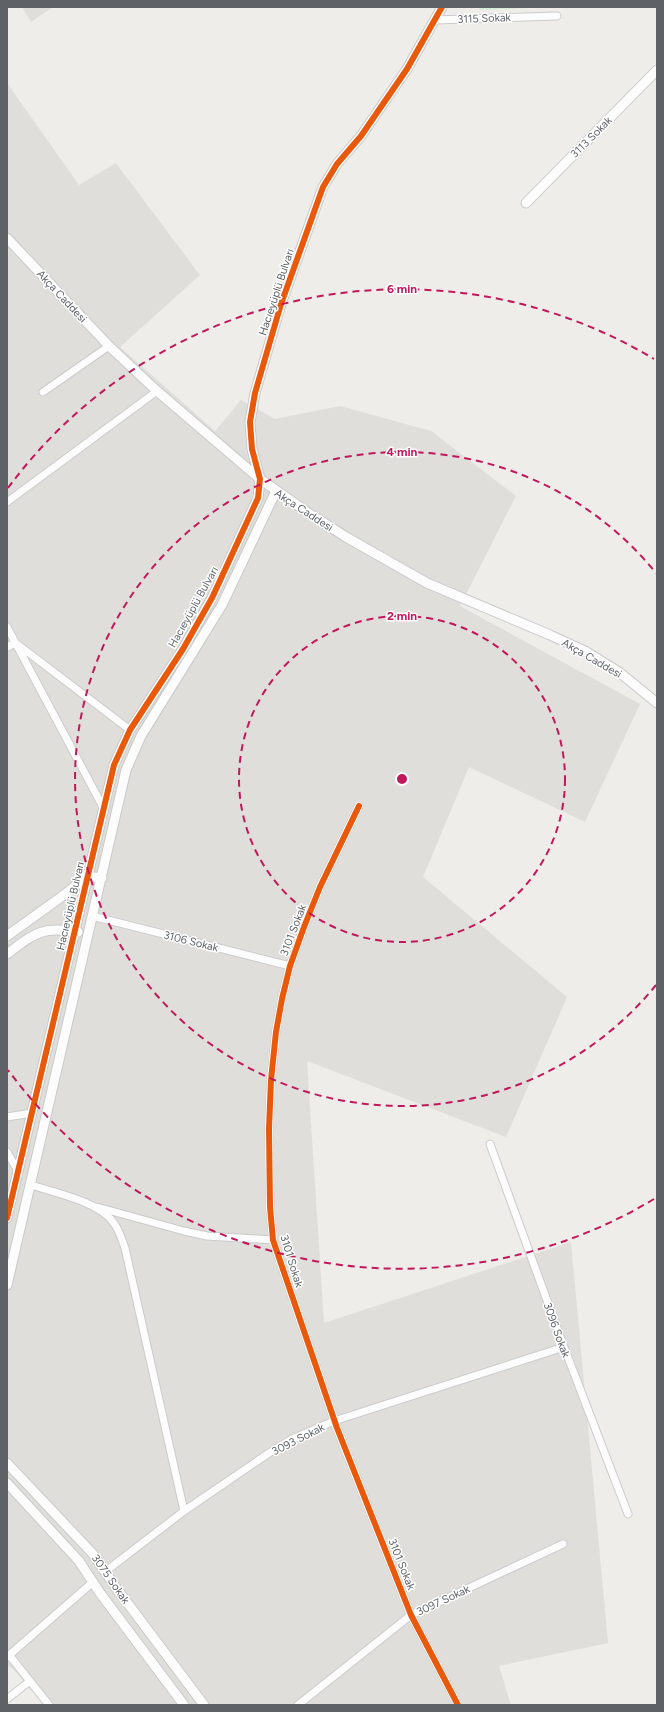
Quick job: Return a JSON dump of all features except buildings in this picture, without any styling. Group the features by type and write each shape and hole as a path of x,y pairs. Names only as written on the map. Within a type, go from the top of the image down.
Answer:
{"street":[{"name":"Hacıeyüplü Bulvarı","path":"7,1218 114,765 130,730 212,598 258,498 260,479 251,440 250,422 254,393 281,304 314,210 337,164 361,136 380,110 407,69 442,7"},
{"name":"3115 Sokak","path":"434,20 557,16"},
{"name":"3113 Sokak","path":"526,203 657,70"},
{"name":"Akça Caddesi","path":"7,238 110,346 157,391 276,491 346,537 427,583 550,634 585,651 619,672 657,703"},
{"path":"42,392 110,346"},
{"path":"7,502 157,391"},
{"name":"Hacıeyüplü Bulvarı","path":"7,1284 126,770 141,736 222,605 276,491"},
{"path":"212,598 222,605"},
{"path":"7,628 103,807"},
{"path":"15,643 130,730"},
{"path":"7,647 15,643"},
{"name":"3101 Sokak","path":"359,806 320,887 290,966 276,1032 271,1080 269,1168 273,1240 334,1421 412,1615 458,1705"},
{"path":"7,936 68,892 87,876 102,878"},
{"name":"3106 Sokak","path":"92,916 290,966"},
{"path":"7,954 38,932 57,930 88,934"},
{"path":"7,1117 32,1113"},
{"name":"3096 Sokak","path":"490,1144 564,1347 628,1514"},
{"path":"7,1152 18,1171 31,1185 93,1206 207,1236 273,1240"},
{"path":"93,1206 113,1221 125,1248 184,1511"},
{"name":"3093 Sokak","path":"106,1571 184,1511 286,1442 334,1421 564,1347"},
{"name":"3075 Sokak","path":"7,1463 93,1554 117,1589 204,1705"},
{"name":"3075 Sokak","path":"7,1483 79,1561 184,1705"},
{"name":"3097 Sokak","path":"298,1705 412,1615 563,1544"},
{"path":"50,1705 8,1657 93,1582"},
{"path":"7,1699 30,1681"}],"shaded area":[{"path":"22,7 53,7 31,22"},
{"path":"7,83 79,185 116,163 200,275 120,347 215,431 241,400 275,419 340,406 431,431 516,496 460,606 640,704 585,822 469,767 423,877 567,997 506,1137 307,1061 324,1323 571,1242 608,1643 499,1666 511,1705 44,1705 13,1669 7,1666"}],"green space":[{"path":"480,7 547,7 479,10"}],"cycle path":[{"path":"7,1218 114,765 130,730 183,649 212,598 258,498 260,479 252,449 250,422 255,393 281,304 323,187 337,164 361,136 407,69 442,7"},
{"path":"359,806 320,887 304,927 290,966 282,999 276,1032 271,1080 269,1129 270,1207 273,1240 337,1428 411,1615 458,1705"}]}
